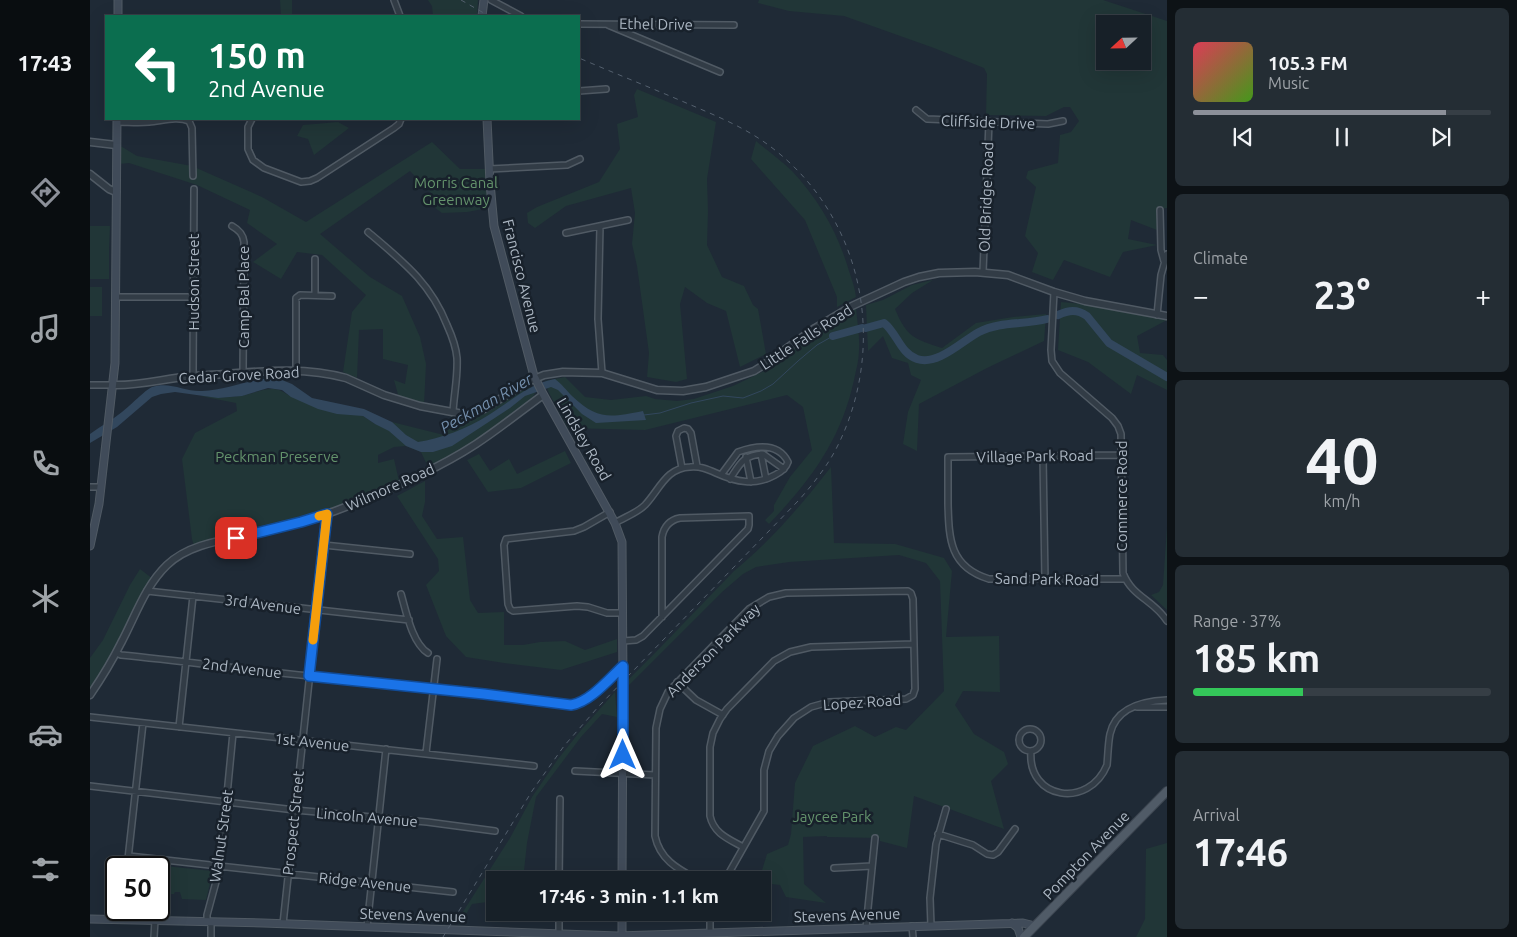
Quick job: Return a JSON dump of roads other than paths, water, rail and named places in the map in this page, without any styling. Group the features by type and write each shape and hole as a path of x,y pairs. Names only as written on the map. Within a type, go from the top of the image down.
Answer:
{"main road":[{"path":"118,0 118,15"},
{"path":"482,15 484,0"},
{"path":"90,546 101,487 115,363 117,120"},
{"name":"Francisco Avenue","path":"487,120 494,226 536,380"},
{"name":"Lindsley Road","path":"536,380 616,523 623,548 622,871"},
{"name":"Pompton Avenue","path":"1022,937 1167,791"},
{"name":"Stevens Avenue","path":"90,919 105,919"},
{"name":"Stevens Avenue","path":"170,921 622,936 710,933 808,933 866,928 1012,923 1035,926"},
{"path":"622,921 622,936"},
{"path":"1012,923 1018,928 1022,937"}],"street":[{"path":"394,0 400,15"},
{"path":"491,0 520,15"},
{"name":"Ethel Drive","path":"580,24 734,25"},
{"path":"605,24 720,72"},
{"path":"580,92 606,89"},
{"name":"Cliffside Drive","path":"916,110 926,119 1048,124 1063,121"},
{"path":"117,120 150,122 166,120 189,121 192,128 193,176"},
{"path":"252,120 248,127 248,149 253,160 264,168 302,182 317,178 400,121"},
{"name":"Old Bridge Road","path":"983,272 989,122"},
{"path":"90,142 116,145"},
{"path":"489,169 567,164 580,159"},
{"path":"90,174 116,192"},
{"name":"Hudson Street","path":"193,376 194,189"},
{"path":"1160,210 1161,250 1164,262"},
{"path":"566,233 628,220"},
{"name":"Camp Bal Place","path":"232,226 238,229 243,239 243,374"},
{"path":"600,226 598,319 602,373"},
{"path":"368,232 419,277 434,298 445,320 454,342 456,357 453,412"},
{"path":"1157,315 1161,276 1167,254"},
{"path":"315,295 316,259"},
{"name":"Little Falls Road","path":"646,387 658,390 683,391 718,384 754,371 815,328 840,313 904,282 938,273 983,272 1008,275 1085,301 1167,316"},
{"name":"Commerce Road","path":"1054,292 1052,361 1056,368 1115,420 1121,434 1122,569 1125,579"},
{"path":"296,370 296,298 302,295 332,296"},
{"path":"116,297 193,297"},
{"name":"Cedar Grove Road","path":"112,385 136,385 176,377 296,370 338,375 398,400 463,414 476,412 492,405 527,382 563,372 602,373 646,387"},
{"path":"90,385 112,385"},
{"name":"Wilmore Road","path":"90,695 116,653 155,580 168,565 189,550 301,522 327,514 392,488 474,446 543,394"},
{"path":"682,468 676,436 678,431 684,428 691,433 697,466"},
{"path":"616,523 642,507 665,478 682,468 697,466 730,479 751,482 775,475 784,469 788,462 785,456 766,446 738,452 721,475"},
{"path":"761,454 766,479"},
{"path":"730,479 742,460 746,457 761,454 784,469"},
{"name":"Village Park Road","path":"948,457 1121,455"},
{"path":"1043,456 1045,580"},
{"path":"746,457 751,482"},
{"name":"Sand Park Road","path":"948,457 948,532 951,544 960,561 973,572 989,580 1125,579"},
{"path":"90,487 101,487"},
{"path":"610,512 574,531 506,539 504,545 508,604 510,609 513,610 582,606 607,613 623,613"},
{"name":"Prospect Street","path":"283,924 327,514"},
{"path":"623,641 641,638 662,617 748,529 749,516 680,518 666,526 662,536 662,617"},
{"path":"324,544 410,554"},
{"path":"1125,579 1134,592 1156,607 1167,620"},
{"name":"Anderson Parkway","path":"682,871 672,865 663,856 654,832 656,728 658,715 665,697 677,682 749,609 763,600 780,594 906,590 913,597 914,644"},
{"name":"3rd Avenue","path":"148,591 409,620"},
{"path":"401,594 409,620 421,647 428,653"},
{"path":"180,727 193,596"},
{"path":"744,847 717,832 710,816 710,747 715,728 722,714 774,661 790,652 811,647 914,644"},
{"name":"Lopez Road","path":"730,871 764,811 765,763 769,751 778,736 799,714 823,703 910,698 915,692 914,644"},
{"name":"2nd Avenue","path":"116,653 571,705 578,704 587,698 623,666"},
{"path":"426,753 437,659"},
{"path":"677,682 696,700 722,714"},
{"path":"1031,751 1032,769 1045,786 1065,794 1085,790 1096,782 1107,766 1110,736 1114,724 1123,713 1145,702 1167,700"},
{"path":"1134,706 1167,707"},
{"name":"1st Avenue","path":"90,717 534,766"},
{"path":"136,792 143,723"},
{"path":"1028,729 1036,730 1041,739 1040,746 1031,751 1024,749 1020,739 1022,733 1028,729"},
{"name":"Walnut Street","path":"211,937 211,925 207,915 220,867 234,733"},
{"path":"367,927 386,749"},
{"path":"575,771 655,775"},
{"name":"Lincoln Avenue","path":"90,786 495,831"},
{"name":"Ridge Avenue","path":"136,792 128,858 453,892"},
{"path":"559,871 560,799"},
{"path":"931,926 930,898 938,834 946,809"},
{"path":"938,834 973,845 987,854 993,855 998,852 1015,829"},
{"path":"866,928 875,838"},
{"path":"834,868 872,866"},
{"path":"154,937 155,921"},
{"path":"559,921 559,934"},
{"path":"710,921 710,933"},
{"path":"912,926 913,937"}],"water":[{"path":"263,379 282,380 292,384 312,398 364,409 392,422 406,435 418,442 463,429 487,416 528,389 545,381 555,379 590,410 605,415 622,415 643,411 646,420 596,423 582,414 558,390 551,387 525,396 452,446 433,452 421,452 406,446 389,431 363,416 337,414 318,409 291,397 282,390 268,388 242,396 218,398 175,392 161,394 152,397 117,427 90,443 90,434 118,415 152,387 165,385 202,391"}],"waterway":[{"name":"Peckman River","path":"1058,315 1073,311 1080,312 1087,316 1109,343 1167,377"},
{"name":"Peckman River","path":"866,328 884,323 906,352 917,359 925,360 950,352 979,332 995,326 1047,319"},
{"name":"Peckman River","path":"833,336 862,328"},
{"name":"Peckman River","path":"644,415 660,413 691,403 723,396 743,398 761,391 773,384 817,345 833,336"}],"railway":[{"path":"461,0 487,15"},
{"path":"443,937 532,791 564,746 599,706 799,500 827,464 835,451 852,411 861,370 863,328 859,287 847,247 828,210 803,176 771,147 740,127 580,58"}],"park label":[{"name":"Morris Canal Greenway","path":"456,190"},
{"name":"Peckman Preserve","path":"277,456"},
{"name":"Jaycee Park","path":"832,816"}]}
